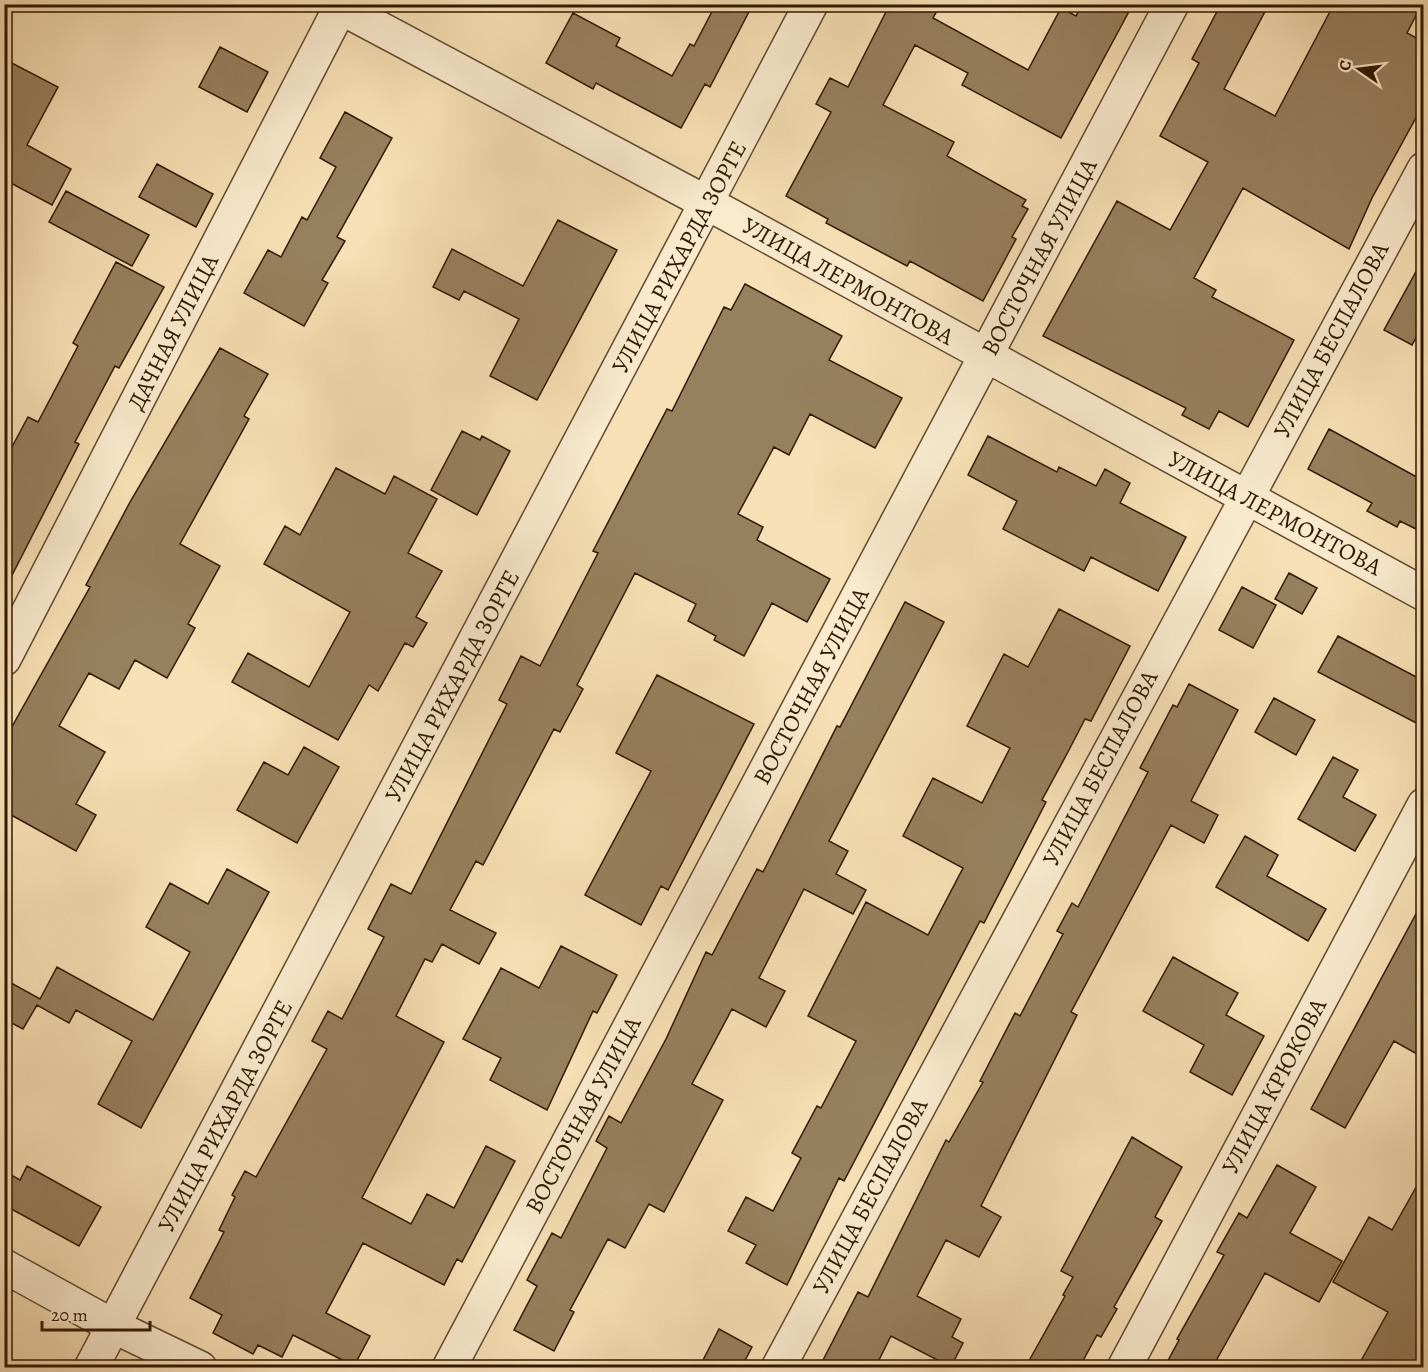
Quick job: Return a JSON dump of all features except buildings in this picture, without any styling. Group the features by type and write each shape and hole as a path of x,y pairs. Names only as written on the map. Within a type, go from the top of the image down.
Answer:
{"street":[{"name":"УЛИЦА РИХАРДА ЗОРГЕ","path":"91,1368 811,4"},
{"name":"ВОСТОЧНАЯ УЛИЦА","path":"449,1368 1172,4"},
{"name":"УЛИЦА ЛЕРМОНТОВА","path":"339,6 707,203 1424,594"},
{"name":"ДАЧНАЯ УЛИЦА","path":"4,659 339,6"},
{"name":"УЛИЦА БЕСПАЛОВА","path":"778,1368 1424,169"},
{"name":"УЛИЦА КРЮКОВА","path":"1124,1368 1424,805"},
{"path":"4,1266 113,1326 200,1368"}]}
